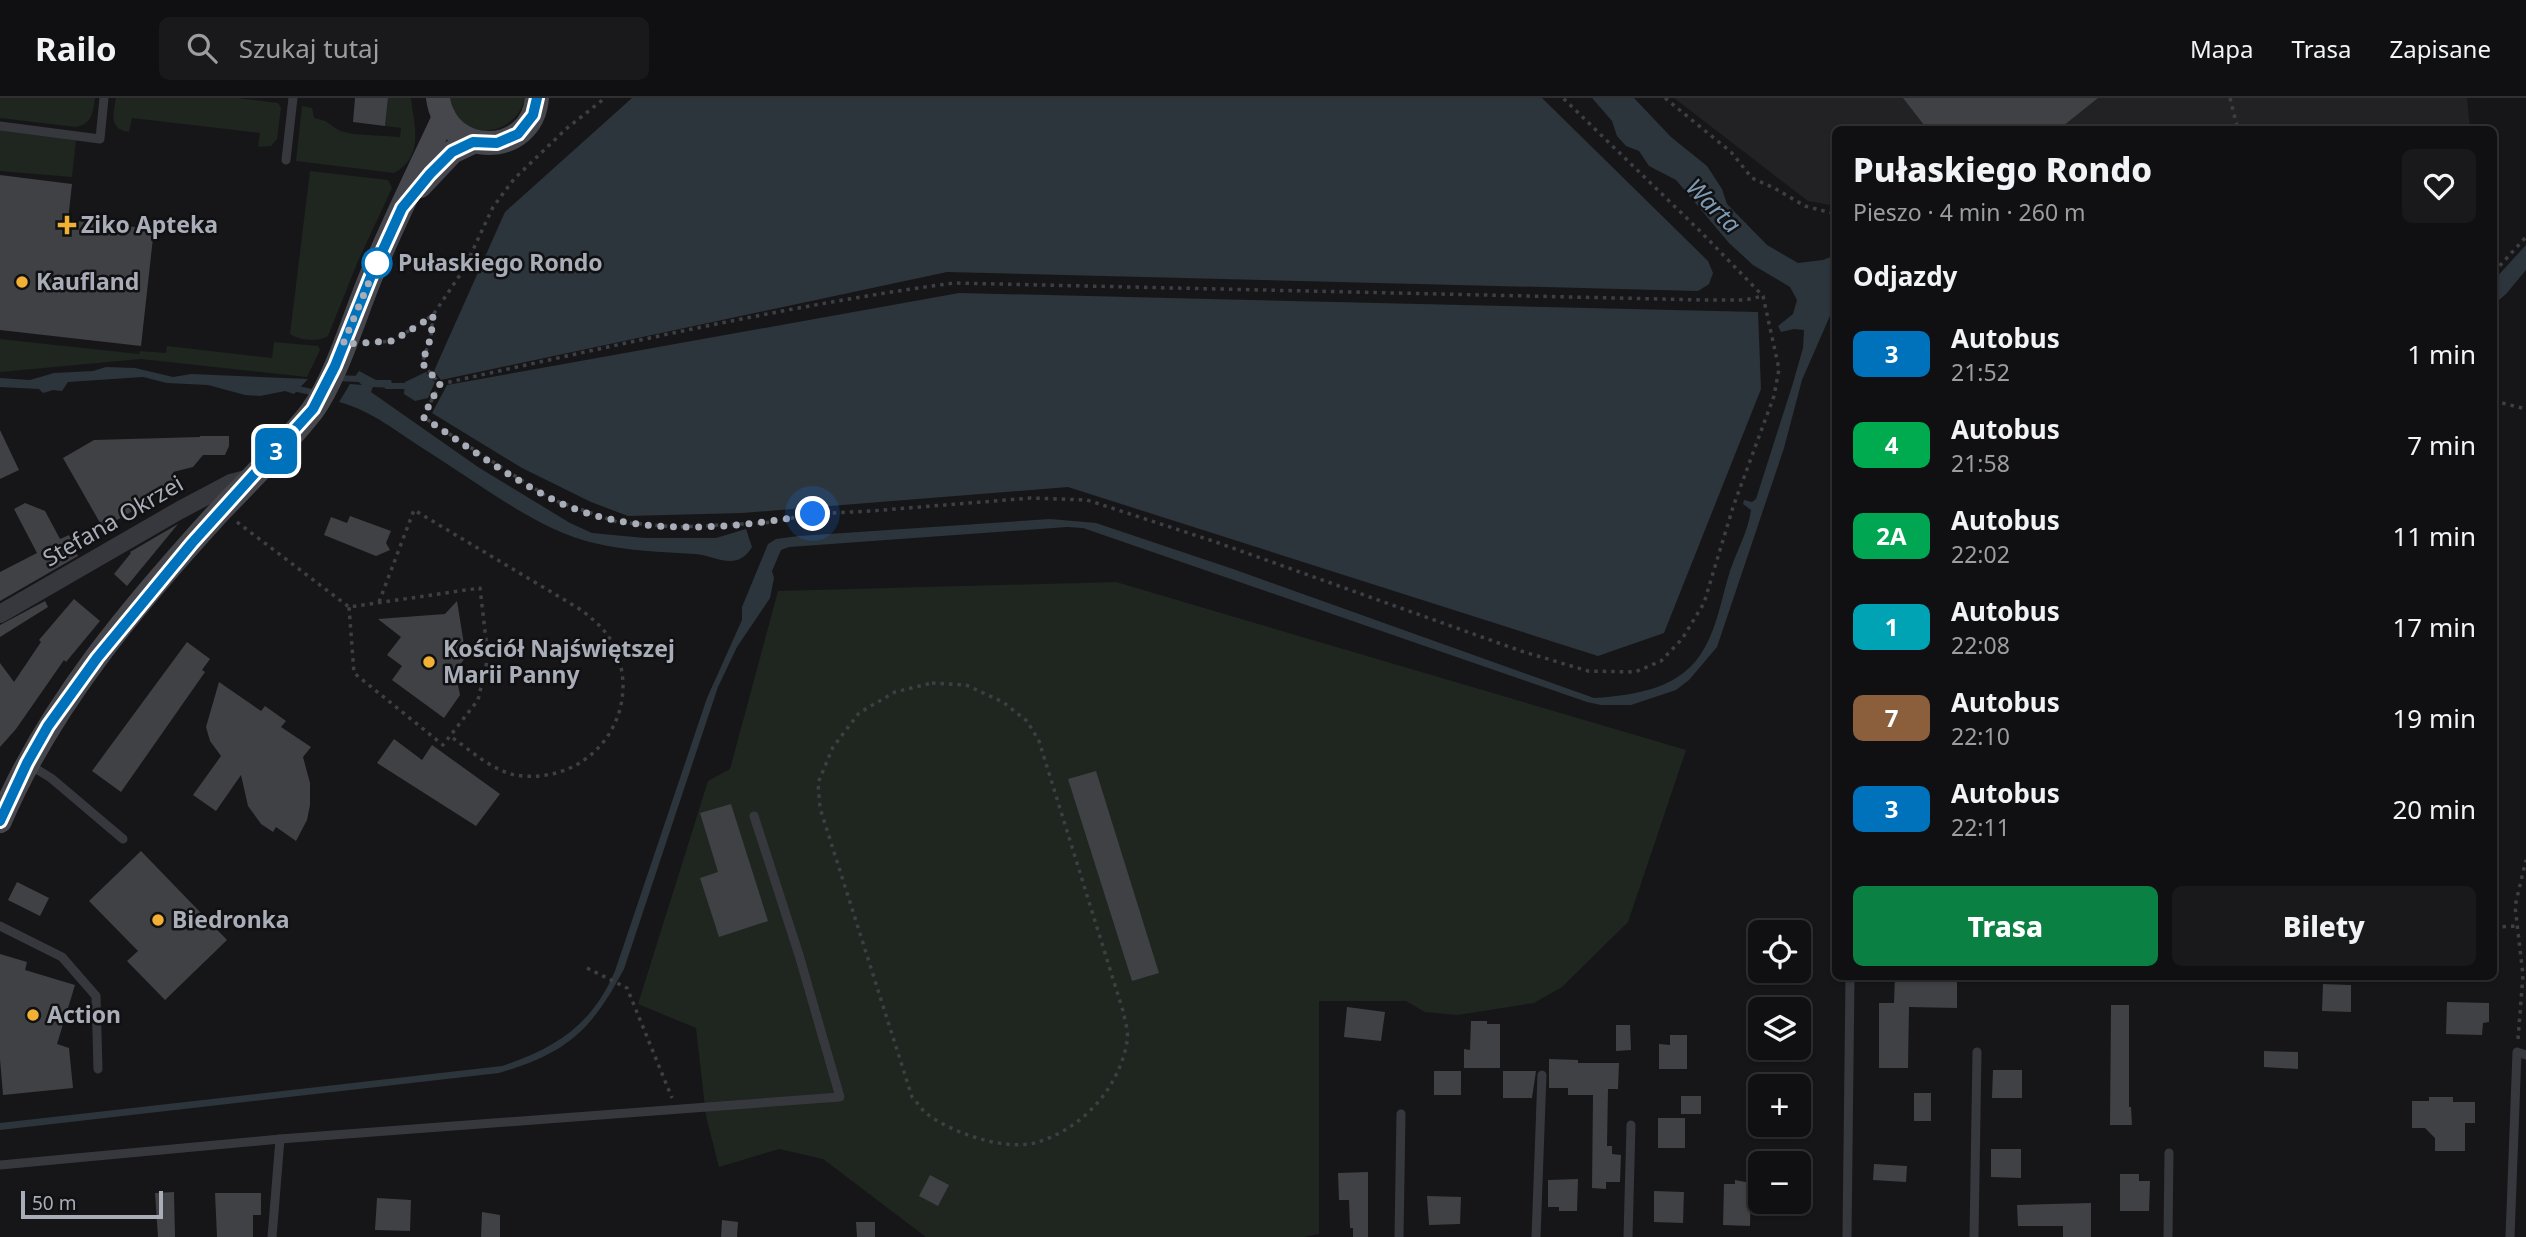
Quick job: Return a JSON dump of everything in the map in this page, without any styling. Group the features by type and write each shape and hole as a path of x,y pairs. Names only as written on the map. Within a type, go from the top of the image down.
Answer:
{"main road":[{"path":"402,208 452,152 473,142 497,143 508,140 527,125 540,100"},
{"path":"441,108 451,128 473,142"},
{"path":"0,821 48,726 97,658 221,510 313,409 402,208 441,108"}],"street":[{"name":"Stefana Okrzei","path":"0,614 180,510 231,483 253,477"}],"lane":[{"path":"0,126 100,139 104,98"},
{"path":"286,160 293,98"},
{"path":"27,763 51,778 123,839"},
{"path":"0,1165 280,1139 839,1097 799,955 754,816"},
{"path":"0,926 62,957 96,996 99,1069"},
{"path":"1847,1237 1850,980"},
{"path":"1974,1237 1977,1052"},
{"path":"2510,1237 2521,1053"},
{"path":"1536,1237 1542,1075"},
{"path":"1399,1237 1401,1114"},
{"path":"1628,1237 1631,1125"},
{"path":"272,1237 280,1139"},
{"path":"2168,1237 2169,1153"}],"path":[{"path":"339,355 393,341 433,316 464,269 493,207 514,179 566,129 604,98"},
{"path":"440,384 423,417 551,499 617,522 677,527 765,523 813,514 1031,498 1087,500 1213,541 1521,651 1588,671 1635,672 1661,661 1682,639 1704,603 1732,507 1774,396 1779,369 1763,296 1563,98"},
{"path":"1665,98 1731,152 1752,178 1804,206 1832,213"},
{"path":"2230,98 2237,126"},
{"path":"2497,269 2526,237"},
{"path":"440,384 736,321 954,283 1704,300 1745,300 1763,296"},
{"path":"433,316 431,337 422,363 440,384"},
{"path":"2497,402 2526,409"},
{"path":"221,510 349,607 480,588 488,657 478,700 443,745 354,673 349,607"},
{"path":"379,603 414,510 578,608 598,623 614,646 622,673 623,700 615,728 595,751 574,768 550,774 523,776 496,769 450,736"},
{"path":"932,683 966,685 1003,702 1027,721 1039,741 1123,1011 1128,1040 1119,1068 1100,1103 1072,1125 1037,1143 996,1144 957,1131 926,1113 912,1097 820,808 818,783 833,747 859,713 895,692 932,683"},
{"path":"2521,1053 2523,975 2515,906 2526,860"},
{"path":"2497,927 2518,926"},
{"path":"587,968 627,988 677,1109"}],"shaded area":[{"path":"0,98 95,98 89,120 76,127 0,118"},
{"path":"116,98 238,98 278,103 281,108 277,139 271,146 258,147 260,133 132,118 129,132 123,131 115,125"},
{"path":"388,98 411,98 415,130 414,149 410,158 394,173 296,161 302,106 312,108 314,118 325,121 340,131 400,137 401,128 385,126"},
{"path":"450,98 525,98 514,118 505,125 485,131 464,123 455,112"},
{"path":"1674,98 2467,98 2470,126 1832,126 1832,205 1808,201"},
{"path":"0,130 76,140 72,177 0,171"},
{"path":"310,171 388,180 392,188 358,261 328,336 314,340 290,334"},
{"path":"0,339 139,354 140,351 166,353 167,346 272,358 274,342 318,346 320,350 307,377 141,359 0,372"},
{"path":"1116,582 1686,750 1628,922 1562,987 1534,1003 1458,1015 1425,1012 1406,1001 1319,1001 1319,1234 1304,1237 926,1237 823,1159 779,1149 719,1167 706,1116 696,1028 638,1004 708,781 730,769 778,591"}],"water":[{"path":"632,98 1542,98 1708,261 1713,273 1709,284 1698,291 947,272 441,380 434,371 505,212"},
{"name":"Warta","path":"1592,98 1634,98 1671,137 1707,166 1722,189 1727,204 1767,245 1798,263 1832,257 1832,311 1802,380 1784,448 1717,647 1689,680 1676,690 1631,705 1587,702 1083,528 789,547 781,550 772,571 774,578 770,598 737,647 718,687 624,969 600,1009 575,1037 543,1057 499,1073 0,1130 0,1123 502,1066 539,1051 570,1032 595,1006 615,971 707,698 742,620 742,607 768,544 776,539 1050,519 1096,523 1594,698 1642,692 1671,681 1696,661 1713,629 1730,571 1750,518 1751,510 1743,504 1744,500 1752,502 1756,499 1803,348 1804,330 1781,332 1778,326 1793,314 1797,300 1790,287 1753,265 1729,243 1676,180 1649,166 1639,151 1626,146 1617,136 1612,121"},
{"path":"2526,245 2526,270 2497,302 2497,277"},
{"path":"959,293 1758,312 1761,389 1664,633 1598,656 1068,487 742,513 628,516 591,502 522,468 432,413 447,385"},
{"path":"106,367 135,368 173,377 191,374 308,379 294,394 285,391 260,396 245,395 208,385 167,383 143,377 68,382 62,391 43,393 39,389 0,387 0,378 30,380 54,373 93,371"},
{"path":"359,371 376,380 391,380 393,388 373,387 371,392 478,467 570,523 592,533 645,538 716,538 746,529 752,547 739,559 725,561 703,555 606,546 551,528 508,504 374,417 339,402 350,384 362,385 354,378"},
{"path":"426,372 435,382 428,398 415,401 404,394 405,382"}],"building":[{"path":"355,98 388,98 385,126 353,122"},
{"path":"1903,98 2098,98 2063,126 1925,126"},
{"path":"0,175 72,184 68,220 154,229 141,346 0,330"},
{"path":"0,430 19,470 0,479"},
{"path":"229,436 225,455 203,455 193,467 173,472 177,480 163,488 164,490 149,499 150,501 103,528 63,458 94,440"},
{"path":"25,503 45,511 60,539 69,535 78,556 0,601 0,572 37,553 14,509"},
{"path":"350,516 391,531 386,543 390,550 376,556 324,535 331,517 347,523"},
{"path":"178,524 127,586 114,574 130,552"},
{"path":"74,599 100,621 66,662 64,660 16,729 0,747 0,663 14,682 41,642 39,640"},
{"path":"45,601 48,607 0,637 0,625"},
{"name":"Kościół Najświętszej Marii Panny","path":"457,601 466,657 455,671 460,695 444,718 392,680 402,666 387,655 401,637 378,619 445,614"},
{"path":"187,642 210,659 202,670 205,672 121,792 92,771"},
{"path":"219,682 261,711 265,706 286,721 281,727 311,747 303,757 310,783 310,805 307,820 296,841 276,827 273,832 261,824 248,806 241,775 216,811 193,795 221,756 210,741 206,727"},
{"path":"394,739 422,760 432,745 500,794 476,826 377,763"},
{"path":"1096,771 1159,973 1132,981 1068,779"},
{"path":"731,804 768,921 719,937 700,878 718,872 700,813"},
{"name":"Biedronka","path":"141,851 227,940 165,1000 127,961 138,951 89,901"},
{"path":"17,882 49,898 40,916 8,900"},
{"name":"Action","path":"0,954 27,962 25,970 75,985 57,1044 69,1048 73,1088 3,1095 0,1059"},
{"path":"1895,980 1957,981 1957,1008 1909,1007 1908,1068 1879,1068 1879,1003 1894,1003"},
{"path":"2323,984 2351,985 2351,1012 2322,1011"},
{"path":"2447,1002 2489,1003 2489,1022 2483,1023 2482,1035 2446,1034"},
{"path":"2111,1005 2129,1005 2129,1107 2132,1125 2110,1125"},
{"path":"1347,1007 1385,1012 1381,1041 1344,1037"},
{"path":"1471,1021 1500,1024 1500,1068 1464,1068 1464,1049 1470,1050"},
{"path":"1616,1025 1630,1025 1631,1050 1616,1051"},
{"path":"1670,1035 1687,1035 1687,1069 1659,1069 1659,1044 1670,1045"},
{"path":"2264,1051 2298,1052 2298,1069 2264,1067"},
{"path":"1549,1059 1578,1060 1578,1063 1619,1063 1618,1089 1608,1089 1607,1146 1612,1146 1612,1154 1621,1155 1620,1182 1606,1182 1606,1189 1592,1188 1593,1095 1568,1095 1568,1088 1549,1088"},
{"path":"1993,1070 2022,1070 2022,1098 1992,1098"},
{"path":"1434,1071 1461,1071 1461,1095 1434,1095"},
{"path":"1503,1071 1536,1071 1532,1098 1503,1098"},
{"path":"1914,1093 1931,1093 1931,1121 1914,1121"},
{"path":"1681,1096 1701,1096 1701,1114 1681,1114"},
{"path":"2429,1097 2453,1097 2453,1102 2475,1102 2475,1123 2465,1123 2465,1151 2435,1151 2435,1138 2425,1128 2412,1128 2412,1101 2429,1101"},
{"path":"1658,1118 1685,1118 1685,1148 1658,1148"},
{"path":"1991,1149 2021,1149 2021,1178 1991,1177"},
{"path":"1874,1164 1907,1166 1906,1182 1873,1180"},
{"path":"1368,1172 1368,1237 1353,1237 1349,1200 1339,1200 1338,1173"},
{"path":"2120,1174 2139,1174 2139,1181 2150,1181 2149,1211 2120,1211"},
{"path":"930,1175 949,1185 938,1206 919,1196"},
{"path":"1578,1179 1577,1211 1559,1211 1559,1207 1548,1207 1548,1180"},
{"path":"1735,1180 1748,1182 1750,1226 1723,1225 1724,1184 1735,1184"},
{"path":"1654,1191 1684,1192 1683,1223 1654,1222"},
{"path":"174,1192 175,1237 158,1237 155,1193"},
{"path":"215,1193 261,1193 261,1215 253,1215 253,1237 217,1237"},
{"path":"1427,1196 1461,1197 1460,1224 1429,1225"},
{"path":"377,1198 411,1200 410,1231 375,1230"},
{"path":"2091,1203 2091,1237 2063,1237 2063,1226 2018,1226 2017,1205"},
{"path":"482,1212 500,1215 500,1237 481,1237"},
{"path":"722,1220 738,1222 737,1237 721,1237"},
{"path":"856,1222 875,1222 875,1237 857,1237"}],"waterway":[{"path":"336,378 360,379"},
{"path":"387,386 411,386"},
{"path":"293,388 316,393"}],"bus line":[{"name":"3","path":"0,821 48,726 97,658 192,543 313,409 335,366 402,208 452,152 473,142 497,143 518,134 533,115 537,98"}],"place":[{"name":"Ziko Apteka","path":"67,225"},
{"name":"Pułaskiego Rondo","path":"377,263"},
{"name":"Kaufland","path":"22,282"},
{"name":"Kościół Najświętszej Marii Panny","path":"429,662"},
{"name":"Biedronka","path":"158,920"},
{"name":"Action","path":"33,1015"}],"route":[{"path":"377,263 380,256 343,344 393,341 433,316 431,337 422,363 440,384 423,417 551,499 617,522 677,527 765,523 813,514"}]}
